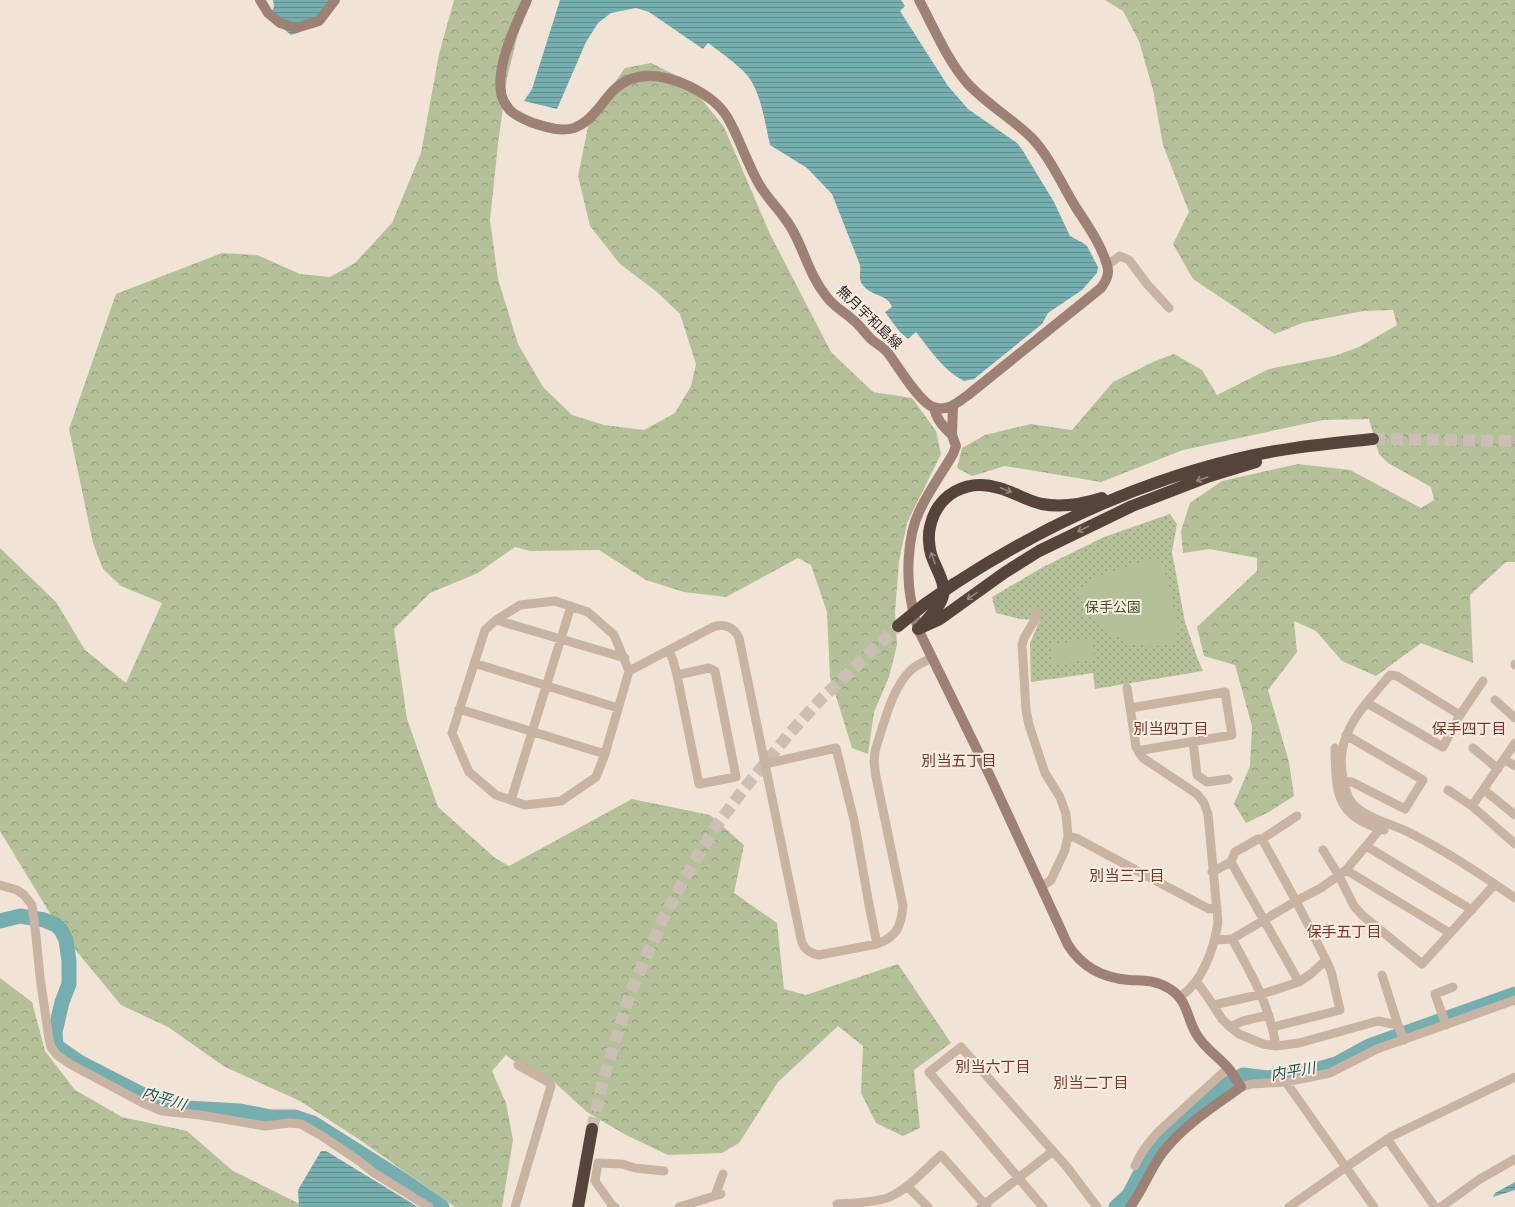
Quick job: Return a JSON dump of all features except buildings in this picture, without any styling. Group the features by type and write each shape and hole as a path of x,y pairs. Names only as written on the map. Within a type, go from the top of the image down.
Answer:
{"highway":[{"path":"918,629 940,603 944,591 942,580 931,554 929,532 932,516 940,504 951,493 964,487 982,485 999,488 1042,504 1063,506 1091,501 1235,459 1306,446 1373,439"},
{"path":"918,629 940,619 1039,551 1132,506 1210,476 1306,446"},
{"path":"898,626 925,604 1002,554 1052,527 1149,485"},
{"path":"578,1207 592,1129"}],"main road":[{"path":"260,0 268,13 280,23 296,28 319,21 335,0"},
{"name":"無月宇和島線","path":"527,0 508,46 501,74 500,93 512,112 521,118 553,129 566,130 587,122 615,89 627,80 644,76 660,76 678,82 714,100 728,117 760,184 775,207 792,228 803,250 813,278 827,298 837,309 852,318 871,340 887,351 912,386 927,403 934,407"},
{"path":"919,0 956,68 968,84 986,101 1023,130 1040,149 1086,223 1107,265 1108,274 1106,281 1101,288 953,406 944,408 934,407 935,413 941,424 952,435"},
{"path":"953,406 952,435 956,446 953,454 918,513 913,527 910,545 912,605 918,629 1074,955 1086,966 1101,974 1114,978 1157,982 1180,996 1198,1038 1230,1071 1239,1085 1172,1141 1162,1153 1130,1207"}],"street":[{"path":"1107,265 1120,256 1130,260 1147,284 1169,308"},
{"path":"555,601 588,612 614,635 629,671 605,754 596,777 561,801 525,805 496,795 469,772 452,733 485,630 496,620 520,605 555,601"},
{"path":"511,800 571,606"},
{"path":"1035,613 1036,618 1024,638 1022,645 1026,710 1029,726 1045,773 1060,797 1066,814 1068,836 1065,850 1051,880 1041,887"},
{"path":"496,620 624,658"},
{"path":"629,671 713,627 719,625 727,626 737,633 740,638 800,939 805,949 812,954 826,955 886,941 896,932 902,921 903,906 876,777 874,762 875,751 897,688 903,678 912,668 932,658"},
{"path":"669,651 677,675 699,784 736,777 715,671 709,668 677,675"},
{"path":"474,663 618,708"},
{"path":"1460,715 1397,676 1390,675 1367,703 1346,734 1342,752 1343,781 1347,795 1356,808 1381,822 1404,829 1450,855 1515,898"},
{"path":"1367,703 1442,747 1460,715 1483,681"},
{"path":"1127,688 1136,747 1142,758 1197,794 1204,803 1208,814 1212,872 1218,922 1216,940 1196,981 1186,993 1180,996"},
{"path":"1130,708 1225,692 1232,735 1142,750 1139,753"},
{"path":"1495,700 1515,718"},
{"path":"459,709 605,754"},
{"path":"1343,781 1352,782 1405,809 1423,780 1346,734"},
{"path":"1193,741 1197,775 1207,782 1228,779"},
{"path":"1472,806 1505,760 1515,743"},
{"path":"765,764 836,748 854,820 877,944"},
{"path":"1335,748 1338,791 1342,805 1351,814 1362,821 1380,829 1404,829"},
{"path":"1473,748 1498,768"},
{"path":"1505,760 1515,766"},
{"path":"1448,790 1472,806 1515,844"},
{"path":"1484,790 1515,815"},
{"path":"1212,872 1231,862 1235,852 1258,839 1262,839 1297,816"},
{"path":"1216,940 1232,939 1321,888 1339,876 1346,870 1380,829"},
{"path":"1068,836 1076,838 1209,909 1216,906"},
{"path":"1262,839 1326,960 1331,971 1340,1010 1273,1027"},
{"path":"1366,846 1472,910"},
{"path":"1322,850 1339,876 1354,906 1362,915 1422,964 1495,884"},
{"path":"1231,862 1298,982"},
{"path":"1346,870 1450,934"},
{"path":"0,885 16,890 24,895 32,904 49,1039 51,1047 57,1055 70,1064 143,1103 162,1111 200,1115 265,1126 289,1123 301,1124 322,1136 374,1173 429,1207"},
{"path":"1232,939 1262,994 1273,1027 1276,1046"},
{"path":"1214,1005 1262,994 1298,982 1312,973 1326,960"},
{"path":"1382,975 1401,1033"},
{"path":"1196,981 1214,1005 1222,1019 1230,1027 1250,1040 1263,1044 1276,1046 1299,1043 1378,1021 1401,1033"},
{"path":"1445,1021 1435,994 1452,987"},
{"path":"1239,1085 1286,1082 1330,1073 1341,1069 1377,1049 1401,1033 1515,1000"},
{"path":"1230,1027 1243,1021 1269,1015"},
{"path":"1043,1207 929,1072 961,1047 1067,1167 1097,1207"},
{"path":"515,1207 551,1086 550,1083 518,1065"},
{"path":"1135,1166 1148,1143 1158,1132 1230,1071"},
{"path":"1289,1207 1387,1139 1515,1076"},
{"path":"1286,1082 1374,1207"},
{"path":"1387,1139 1435,1207"},
{"path":"837,1204 862,1203 888,1198 907,1186 941,1156 984,1206 1018,1177 1053,1151"},
{"path":"1442,1207 1480,1179 1515,1159"},
{"path":"615,1207 595,1181 598,1163 622,1164 635,1168 664,1171"},
{"path":"680,1207 718,1195 723,1174"},
{"path":"907,1186 923,1206"}],"green space":[{"path":"454,0 532,0 518,34 507,78 490,220 498,279 518,344 543,387 572,415 604,425 644,430 675,413 691,386 696,364 680,314 657,292 620,264 590,226 578,176 590,117 625,68 651,63 687,81 724,127 770,234 831,352 873,392 912,398 936,431 941,454 907,523 899,561 895,612 897,645 889,677 874,712 868,754 852,748 830,677 827,612 811,565 798,558 726,597 684,592 646,580 599,550 531,551 515,547 478,573 430,593 394,629 407,719 438,807 495,858 509,866 632,799 710,815 744,845 734,893 777,923 784,989 806,995 898,964 951,1043 914,1070 920,1128 903,1136 876,1123 861,1093 863,1046 838,1026 778,1082 739,1143 722,1153 668,1155 626,1135 587,1112 553,1081 520,1066 506,1055 492,1071 506,1103 513,1140 502,1207 455,1207 360,1140 300,1101 225,1067 168,1027 121,1005 63,935 0,831 0,548 56,602 85,650 126,683 162,603 121,586 103,569 93,543 69,429 116,294 222,253 257,255 300,274 330,277 355,263 392,223 421,153 439,54"},
{"path":"1105,0 1515,0 1515,562 1506,562 1470,595 1473,663 1421,643 1376,676 1342,661 1316,631 1294,621 1297,652 1268,690 1289,762 1294,796 1269,812 1246,823 1234,804 1250,766 1252,726 1235,665 1204,656 1197,627 1257,571 1257,558 1210,549 1183,553 1181,531 1190,503 1222,481 1298,464 1350,470 1421,508 1434,500 1431,487 1388,463 1379,454 1369,419 1323,420 1183,450 1101,482 1005,466 972,476 957,468 962,448 985,435 1031,424 1072,430 1113,382 1155,361 1174,354 1202,370 1217,395 1269,369 1334,356 1359,347 1397,325 1393,310 1363,311 1302,323 1275,334 1193,279 1173,244 1189,212 1163,145 1153,90 1139,41 1123,11"},
{"name":"保手公園","path":"1170,514 1177,524 1172,552 1185,622 1203,671 1095,689 1093,673 1031,682 1030,643 1040,620 1020,619 996,613 992,597 1043,567 1104,537"},
{"path":"1152,558 1163,563 1178,625 1176,643 1145,646 1123,640 1103,627 1094,619 1081,601 1078,590 1095,577"},
{"path":"1092,638 1095,659 1053,665 1050,645"},
{"path":"0,978 32,1002 45,1051 75,1090 122,1117 187,1131 233,1171 306,1207 0,1207"}],"water":[{"path":"273,0 334,0 310,25 298,33 291,35 270,18 274,6"},
{"path":"560,0 901,0 905,6 900,11 948,86 968,109 1017,143 1054,202 1070,236 1087,246 1098,267 1097,273 1082,290 1048,313 1042,324 974,379 964,381 944,366 916,332 908,339 899,331 885,312 892,307 890,303 886,299 864,287 860,277 860,265 832,194 807,168 770,145 760,102 750,79 737,65 708,43 703,49 649,12 636,8 611,13 598,23 586,42 557,109 524,101 532,89"},
{"path":"321,1151 326,1151 418,1207 299,1207 298,1190"},
{"path":"1515,1182 1515,1190 1493,1197 1495,1193"}],"waterway":[{"name":"内平川","path":"0,921 20,916 44,920 56,925 61,930 66,940 69,961 69,984 62,1002 55,1032 56,1046 79,1062 147,1097 165,1103 187,1108 240,1111 271,1117 295,1117 313,1123 397,1176 442,1207"},
{"name":"内平川","path":"1116,1207 1129,1195 1151,1153 1165,1135 1221,1088 1243,1075 1268,1078 1315,1070 1336,1064 1369,1046 1515,994"}],"tunnel":[{"path":"1373,439 1515,441"},
{"path":"592,1129 603,1080 631,991 663,919 687,874 717,825 743,790 790,733 821,699 898,626"}],"district":[{"name":"別当四丁目","path":"1171,729"},
{"name":"保手四丁目","path":"1469,729"},
{"name":"別当五丁目","path":"959,761"},
{"name":"別当三丁目","path":"1127,876"},
{"name":"保手五丁目","path":"1344,932"},
{"name":"別当六丁目","path":"993,1067"},
{"name":"別当二丁目","path":"1091,1083"}]}
